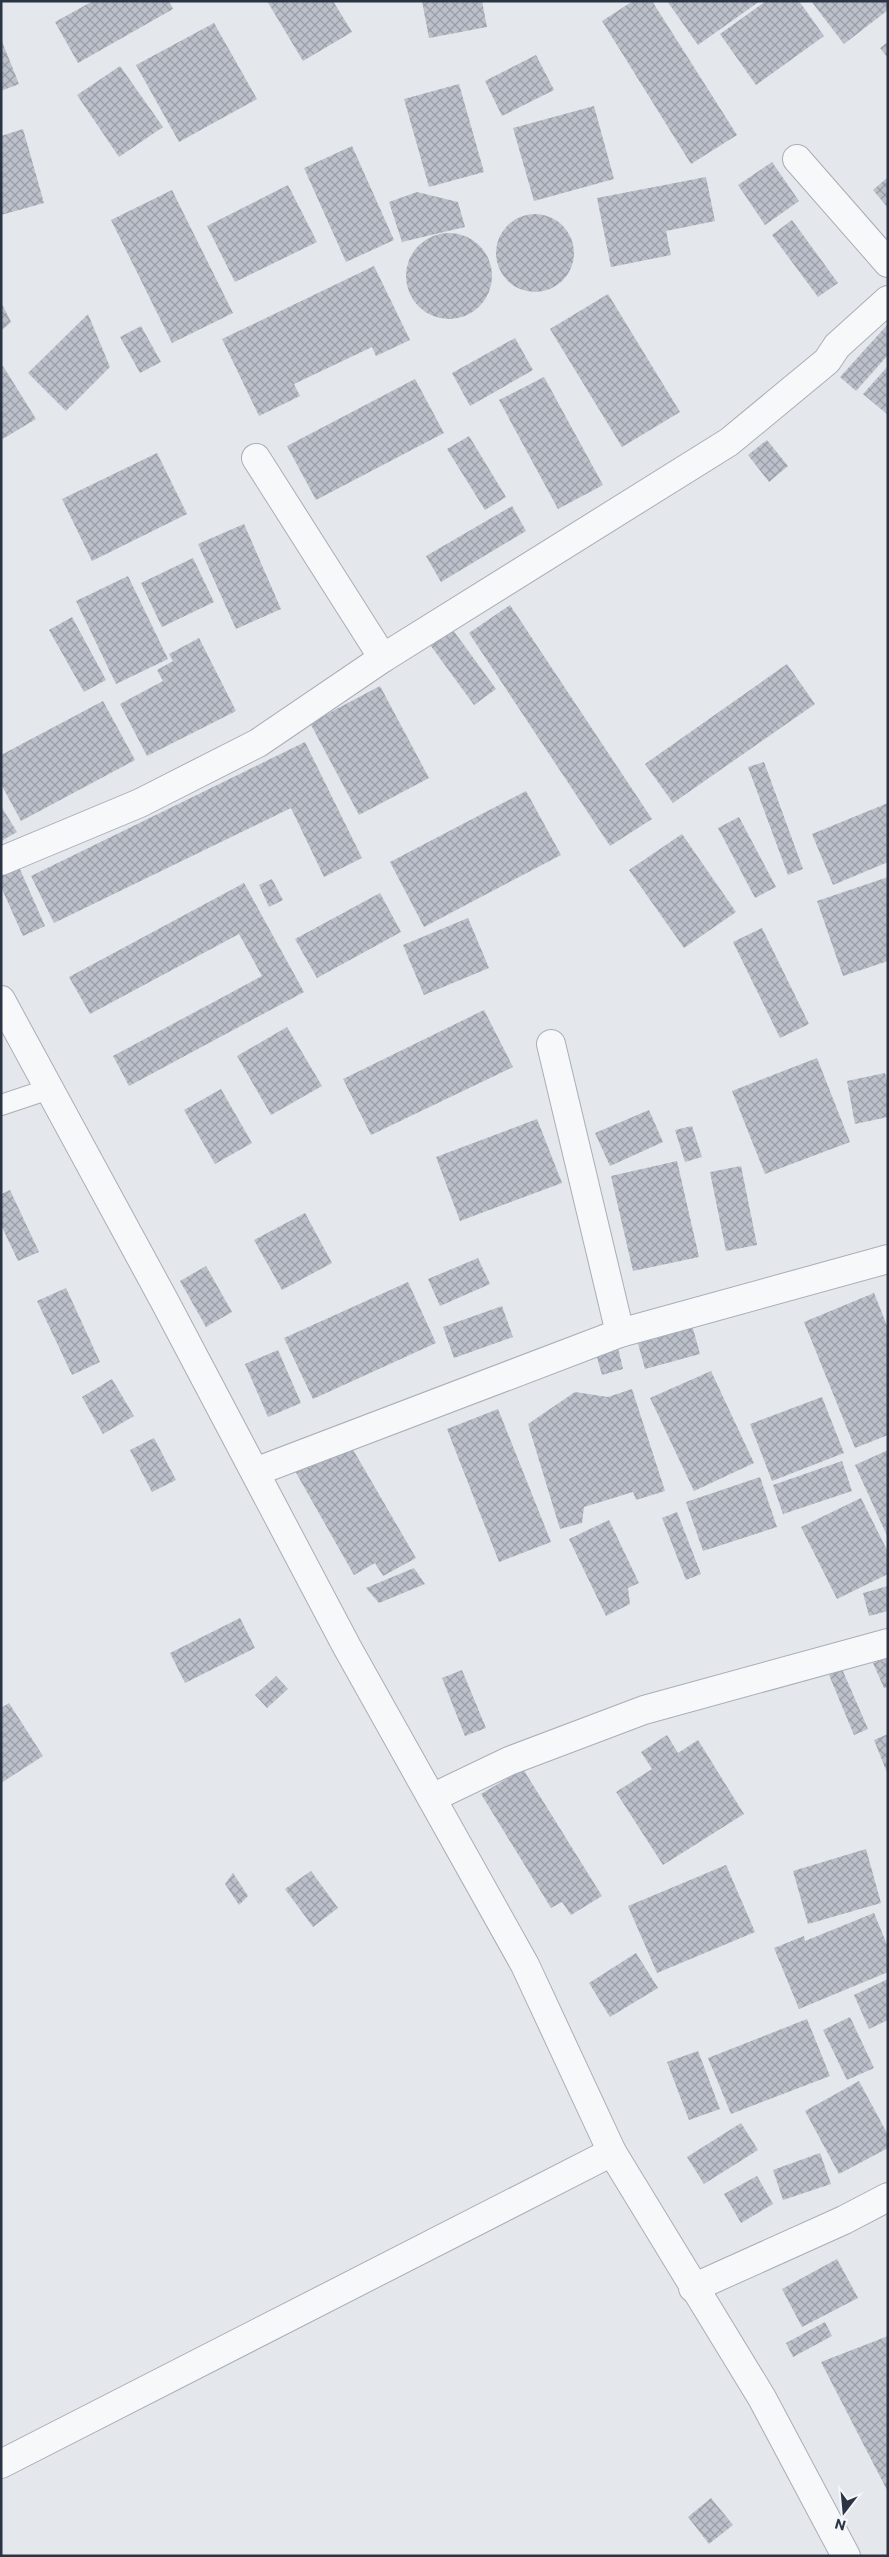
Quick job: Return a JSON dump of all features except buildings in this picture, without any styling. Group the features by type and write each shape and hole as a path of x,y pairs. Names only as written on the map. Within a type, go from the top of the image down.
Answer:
{"street":[{"path":"797,158 888,263"},
{"path":"1,861 140,803 258,743 383,658 729,442 826,361 837,346 888,300"},
{"path":"256,458 383,658"},
{"path":"1,1000 347,1647 525,1965 612,2152 693,2288 762,2398 846,2556"},
{"path":"551,1044 620,1333"},
{"path":"255,1472 620,1333 888,1259"},
{"path":"432,1798 509,1761 644,1710 888,1644"},
{"path":"1,2464 612,2152"},
{"path":"693,2288 844,2220 888,2197"}],"lane":[{"path":"1,1105 49,1089"}]}
